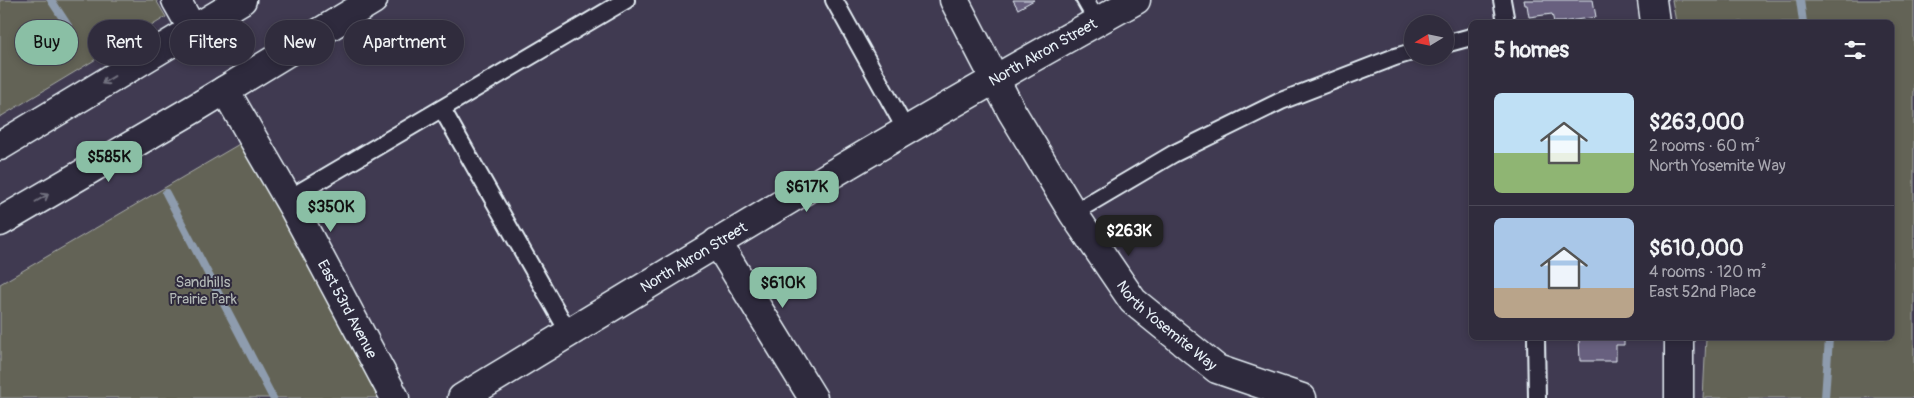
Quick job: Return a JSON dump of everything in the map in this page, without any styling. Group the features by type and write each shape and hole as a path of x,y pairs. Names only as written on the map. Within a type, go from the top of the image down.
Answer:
{"street":[{"path":"176,0 187,20"},
{"path":"209,20 242,0"},
{"path":"0,222 197,107 373,0"},
{"name":"North Yosemite Way","path":"954,0 994,78 1073,213 1133,301 1217,369 1302,398"},
{"name":"North Akron Street","path":"462,398 717,242 994,78 1091,11 1136,0"},
{"path":"1652,0 1655,20"},
{"path":"0,146 170,43"},
{"name":"East 53rd Avenue","path":"225,90 288,199 396,398"},
{"path":"717,242 813,398"},
{"path":"1678,398 1679,340"}],"lane":[{"path":"288,199 626,0"},
{"path":"834,0 906,130"},
{"path":"1502,0 1506,20"},
{"path":"1454,42 1469,38"},
{"path":"1073,213 1173,154 1281,101 1404,54"},
{"path":"442,109 569,333"},
{"path":"1536,340 1537,398"}],"green space":[{"path":"0,0 156,0 166,17 160,21 88,20 88,64 0,117"},
{"path":"1672,0 1914,0 1914,398 1703,398 1706,340 1894,340 1894,20 1676,20"},
{"name":"Sandhills Prairie Park","path":"241,143 307,256 383,398 0,398 0,284"}],"building":[{"path":"1013,0 1034,0 1018,9"},
{"path":"1524,0 1593,0 1596,17 1576,20 1554,20 1552,14 1529,17 1527,5 1525,5"},
{"path":"1579,340 1624,340 1624,345 1616,345 1616,361 1580,361"}],"waterway":[{"path":"51,0 64,20"},
{"path":"1800,0 1803,20"},
{"path":"166,193 273,398"},
{"path":"1825,398 1829,340"}]}
